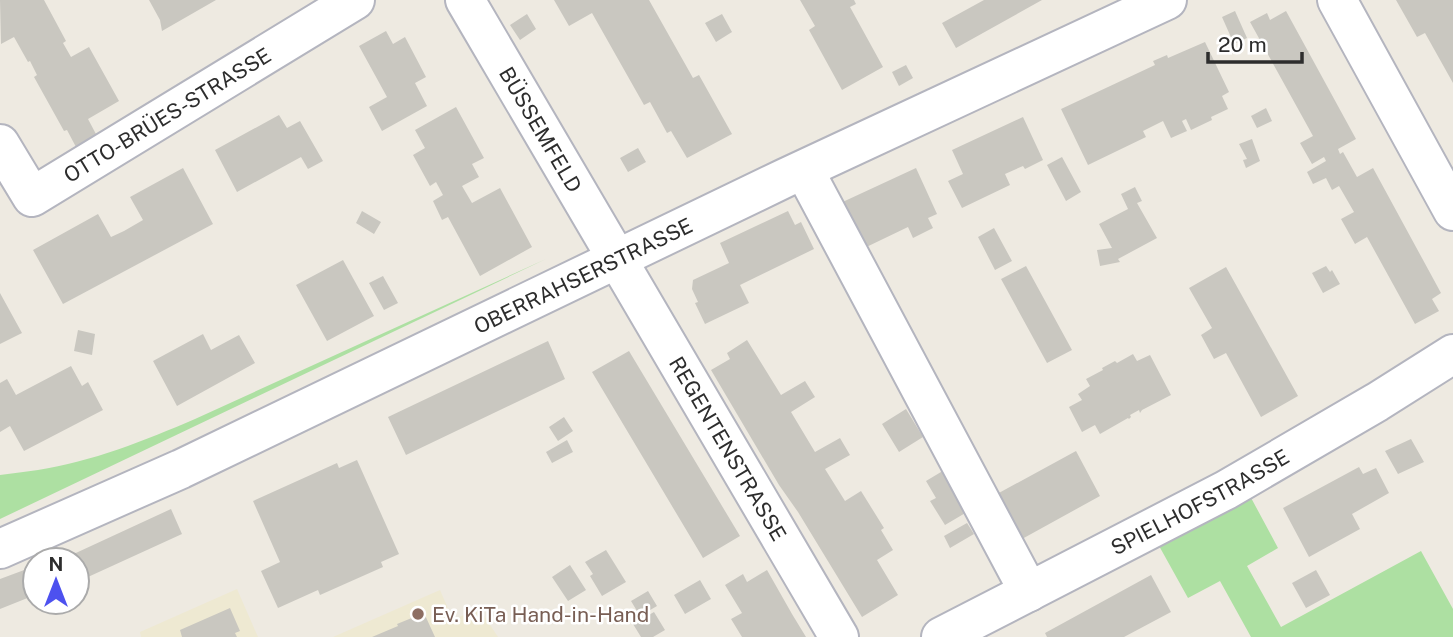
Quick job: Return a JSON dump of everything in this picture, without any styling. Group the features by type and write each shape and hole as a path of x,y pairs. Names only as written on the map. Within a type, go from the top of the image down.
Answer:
{"street":[{"name":"OTTO-BRÜES-STRASSE","path":"0,144 33,197 355,0"},
{"name":"BÜSSEMFELD","path":"465,0 618,259"},
{"name":"OBERRAHSERSTRASSE","path":"0,549 181,469 785,178 1167,0"},
{"path":"1337,0 1453,211"},
{"path":"804,170 1029,592"},
{"name":"REGENTENSTRASSE","path":"618,259 839,637"},
{"name":"SPIELHOFSTRASSE","path":"941,637 1226,490 1377,402 1453,354"}],"shaded area":[{"path":"237,589 258,637 141,637 140,632"},
{"name":"Ev. KiTa Hand-in-Hand","path":"440,590 453,620 479,608 498,637 333,637"}],"green space":[{"path":"546,259 0,519 0,475 78,462 157,435"},
{"path":"1249,494 1278,548 1247,566 1281,627 1421,551 1453,609 1453,637 1251,637 1220,581 1188,598 1158,544"}],"building":[{"path":"0,0 44,0 66,41 63,43 71,57 89,47 119,101 88,119 97,136 76,147 67,130 64,131 34,77 37,75 30,61 28,62 14,37 1,44"},
{"path":"149,0 216,0 162,31 160,20"},
{"path":"554,0 649,0 693,78 699,75 732,134 687,158 671,131 667,133 650,102 644,105 592,13 569,26"},
{"path":"800,0 854,0 856,4 850,7 883,67 842,90 809,30 815,26"},
{"path":"984,0 1042,0 956,48 942,23"},
{"path":"1396,0 1453,0 1453,83 1425,33 1417,37"},
{"path":"1235,11 1247,38 1234,44 1222,17"},
{"path":"1286,11 1356,139 1338,149 1340,154 1343,152 1357,177 1373,168 1441,293 1432,299 1439,311 1415,324 1367,237 1355,244 1341,219 1354,212 1339,186 1332,190 1326,178 1313,184 1307,172 1326,161 1324,157 1312,164 1300,143 1313,136 1250,22 1267,13 1270,20"},
{"path":"527,14 536,29 520,40 510,25"},
{"path":"722,14 732,32 716,42 705,23"},
{"path":"386,31 393,44 405,37 426,77 415,83 427,106 382,131 369,107 387,97 359,46"},
{"path":"1205,42 1229,92 1222,96 1228,109 1191,130 1186,119 1182,121 1187,131 1171,138 1163,121 1143,131 1146,137 1088,165 1061,109 1155,65 1153,61 1167,55 1168,58"},
{"path":"906,65 913,78 899,86 892,72"},
{"path":"456,107 484,158 472,164 479,177 462,186 472,203 500,188 532,247 480,276 448,217 442,220 433,201 443,195 436,182 430,186 413,155 425,148 415,130"},
{"path":"1266,108 1272,121 1257,128 1251,116"},
{"path":"279,115 287,128 300,121 323,161 308,169 301,157 237,192 215,150"},
{"path":"1023,117 1043,160 1025,169 1023,166 1005,174 1010,185 962,208 948,181 963,174 952,150"},
{"path":"1252,139 1260,161 1246,168 1243,160 1247,159 1239,144"},
{"path":"638,148 646,162 628,172 620,158"},
{"path":"1062,157 1081,192 1066,201 1047,165"},
{"path":"183,168 213,224 63,304 33,250 98,214 111,237 124,231 143,220 130,197"},
{"path":"916,168 937,214 928,218 933,228 913,238 908,227 856,252 834,206"},
{"path":"1135,187 1142,201 1137,203 1157,238 1118,259 1120,262 1100,266 1097,250 1112,248 1099,224 1128,209 1121,194"},
{"path":"362,211 381,222 374,234 356,223"},
{"path":"788,211 795,225 801,222 814,249 740,285 749,303 705,324 695,303 698,302 692,289 693,280 729,263 720,243"},
{"path":"994,228 1012,261 995,270 978,237"},
{"path":"343,260 374,316 327,341 296,285"},
{"path":"1026,266 1072,350 1047,363 1001,279"},
{"path":"1326,266 1330,272 1332,270 1340,284 1323,293 1312,273"},
{"path":"1226,267 1298,396 1261,417 1226,353 1214,359 1201,335 1212,328 1189,288"},
{"path":"383,276 398,303 384,310 369,283"},
{"path":"0,293 22,333 0,344"},
{"path":"78,330 95,334 92,355 74,351"},
{"path":"203,334 211,350 239,335 255,363 177,406 153,361"},
{"path":"747,340 781,395 805,381 815,397 791,412 815,452 840,438 850,455 825,469 845,501 861,491 884,528 881,530 893,550 877,560 898,595 862,617 711,370 730,359 727,353"},
{"path":"548,341 565,379 406,455 388,417"},
{"path":"629,351 740,536 703,558 592,372"},
{"path":"1133,354 1137,361 1150,355 1171,395 1140,413 1139,410 1130,415 1129,419 1100,434 1095,425 1082,432 1069,407 1082,400 1078,394 1090,386 1086,379 1115,361 1117,363"},
{"path":"71,366 82,386 88,382 103,410 24,451 10,426 0,432 0,383 7,379 16,395"},
{"path":"906,409 923,437 899,452 882,424"},
{"path":"564,417 573,431 558,441 549,427"},
{"path":"1411,439 1424,462 1398,474 1385,451"},
{"path":"567,440 573,452 552,463 546,452"},
{"path":"1076,451 1100,496 1022,539 997,494"},
{"path":"357,460 399,554 381,562 383,567 320,595 318,590 278,608 261,571 280,562 253,501 337,463 339,468"},
{"path":"1359,467 1363,474 1376,468 1389,493 1352,514 1360,529 1309,557 1283,508"},
{"path":"946,469 967,512 945,525 930,501 936,498 926,481"},
{"path":"171,509 182,534 91,576 91,546"},
{"path":"967,523 974,534 950,548 944,536"},
{"path":"606,550 626,582 602,596 585,562"},
{"path":"570,565 586,590 568,601 552,577"},
{"path":"767,570 806,637 742,637 731,619 742,613 725,585 743,574 747,582"},
{"path":"1316,570 1330,595 1306,608 1292,583"},
{"path":"21,571 21,601 0,609 0,579"},
{"path":"1151,575 1171,612 1124,637 1047,637 1045,633"},
{"path":"700,580 711,599 685,614 674,595"},
{"path":"648,591 657,606 640,616 631,601"},
{"path":"230,608 240,631 235,633 237,637 182,637 180,630"},
{"path":"654,612 665,630 653,637 641,637 633,624"},
{"path":"424,613 435,637 372,637 398,626 397,624"}],"place":[{"name":"Ev. KiTa Hand-in-Hand","path":"418,614"}]}
